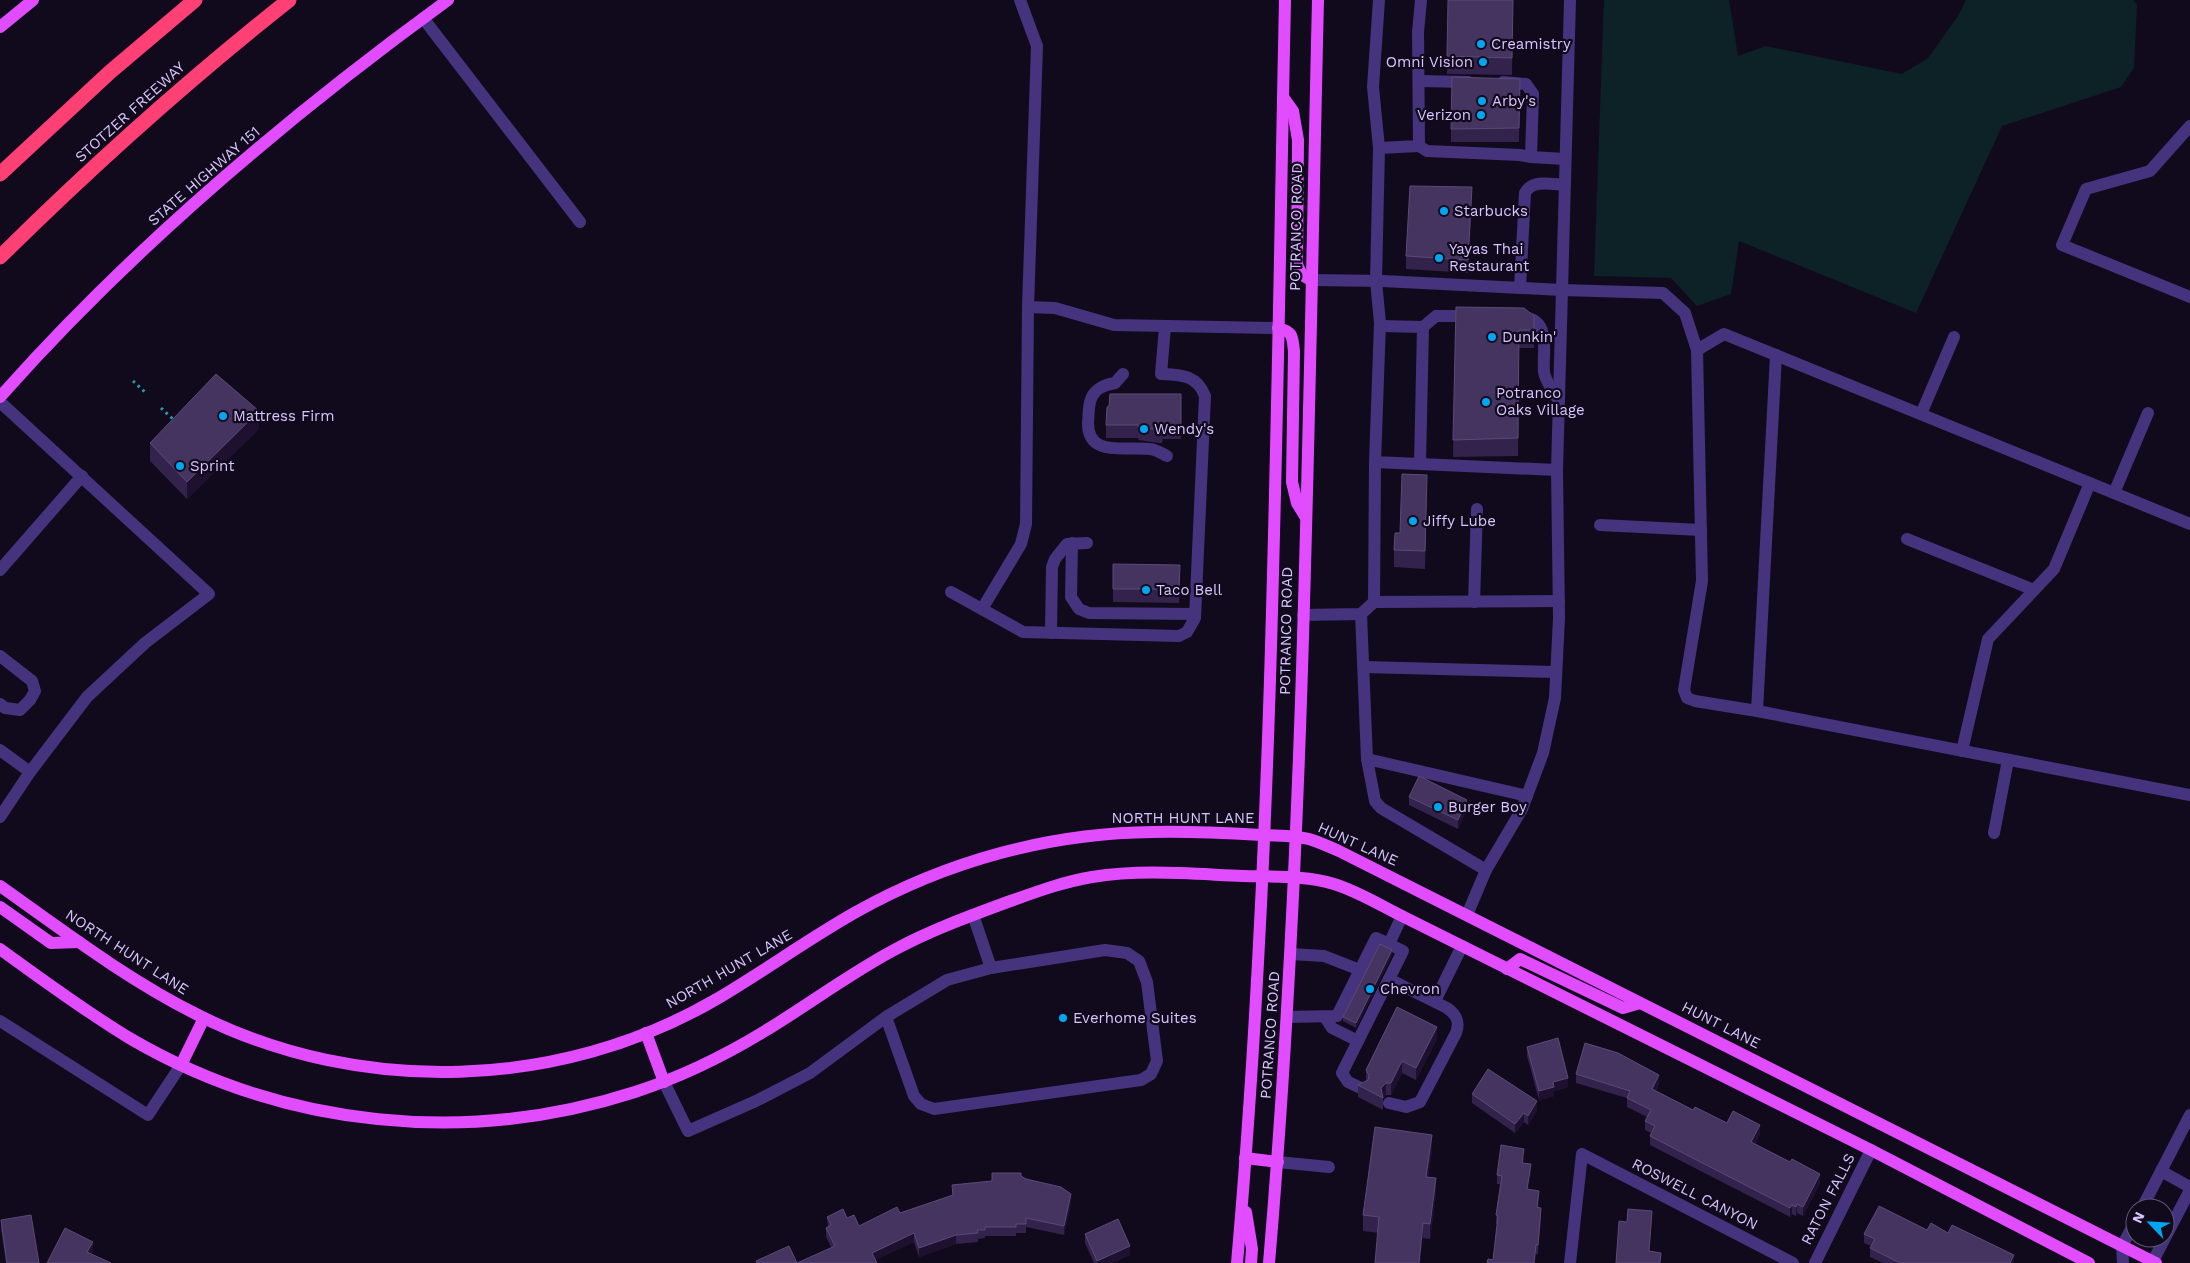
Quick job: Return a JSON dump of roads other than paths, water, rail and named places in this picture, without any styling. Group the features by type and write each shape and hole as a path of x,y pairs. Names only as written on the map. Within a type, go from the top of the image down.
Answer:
{"highway":[{"path":"0,174 110,72 195,0"},
{"name":"STOTZER FREEWAY","path":"0,257 135,128 289,0"}],"main road":[{"path":"0,27 33,0"},
{"name":"STATE HIGHWAY 151","path":"0,397 85,307 200,199 300,114 448,0"},
{"name":"POTRANCO ROAD","path":"1238,1263 1265,836 1285,0"},
{"name":"POTRANCO ROAD","path":"1269,1263 1278,1162 1296,838 1318,0"},
{"path":"1283,97 1293,111 1298,140 1297,265 1302,275 1311,280"},
{"path":"1278,328 1287,330 1292,335 1294,351 1292,482 1297,503 1305,517"},
{"name":"NORTH HUNT LANE","path":"0,886 157,994 204,1018 252,1038 314,1057 359,1066 411,1072 477,1071 526,1066 570,1057 646,1033 711,1002 858,911 912,883 965,863 1044,842 1106,834 1170,831 1265,836"},
{"name":"HUNT LANE","path":"1265,836 1312,840 1339,851 2154,1263"},
{"path":"0,949 108,1024 181,1065 232,1087 277,1101 329,1113 404,1122 466,1123 536,1116 584,1107 664,1082 712,1061 738,1047 892,951 973,915 1048,888 1089,878 1157,873 1294,878 1334,884 1402,916 1871,1150 2089,1263"},
{"path":"0,907 51,943 80,942"},
{"path":"1507,969 1520,959 1623,1008 1640,1003"},
{"path":"181,1065 204,1018"},
{"path":"646,1033 664,1082"},
{"path":"1245,1158 1278,1162"},
{"path":"1243,1197 1251,1242 1251,1263"}],"street":[{"path":"982,609 1021,544 1026,524 1028,307 1038,46 1020,0"},
{"path":"1303,615 1362,614 1374,602 1375,462 1380,326 1376,281 1379,148 1372,87 1379,0"},
{"path":"1419,146 1418,32 1421,0"},
{"path":"1467,915 1486,870 1522,809 1544,753 1555,698 1559,601 1557,470 1570,0"},
{"path":"423,18 580,222"},
{"path":"1419,80 1526,84 1533,94 1531,157"},
{"path":"2190,126 2150,171 2086,189 2062,244 2190,297"},
{"path":"1379,148 1419,146 1427,151 1566,159"},
{"path":"1520,288 1524,193 1533,184 1565,185"},
{"path":"1311,280 1662,293 1685,313 1697,350 1702,581 1684,690 1687,698 2190,795"},
{"path":"1028,307 1055,308 1114,325 1278,328"},
{"path":"1380,326 1423,327 1436,316 1487,316"},
{"path":"1506,316 1526,317 1538,324 1545,337 1544,374 1559,402"},
{"path":"951,592 1023,632 1180,636 1187,632 1192,625 1195,614 1204,396 1201,388 1190,377 1161,374 1166,327"},
{"path":"1420,464 1423,327"},
{"path":"1697,350 1724,334 2190,524"},
{"path":"1921,414 1954,336"},
{"path":"1757,711 1776,355"},
{"path":"1124,374 1115,383 1105,385 1094,394 1089,407 1088,428 1090,436 1099,446 1107,448 1151,449 1167,456"},
{"path":"0,402 209,594 145,643 87,697 30,772 0,817"},
{"path":"2114,493 2148,413"},
{"path":"1375,462 1557,470"},
{"path":"0,570 82,476"},
{"path":"1962,751 1988,640 2054,569 2090,483"},
{"path":"1474,602 1477,509"},
{"path":"1600,525 1701,530"},
{"path":"1906,539 2034,590"},
{"path":"1051,633 1052,567 1067,544 1087,543"},
{"path":"1072,544 1071,597 1079,610 1089,613 1195,614"},
{"path":"1374,602 1559,601"},
{"path":"1362,614 1367,759 1375,801 1381,808 1486,870"},
{"path":"0,656 32,681 35,691 30,700 20,710 5,708 0,704"},
{"path":"1364,667 1556,672"},
{"path":"0,750 30,772"},
{"path":"1367,759 1527,796"},
{"path":"1994,832 2008,760"},
{"path":"973,915 991,968"},
{"path":"1389,944 1402,916"},
{"path":"1287,1017 1337,1016 1376,938 1403,951 1342,1074 1348,1082 1361,1088"},
{"path":"1435,1001 1462,946"},
{"path":"664,1082 688,1131 756,1101 810,1073 886,1017 947,980 991,968 1105,950 1127,952 1139,961 1147,982 1157,1061 1151,1074 1141,1080 934,1109 921,1104 914,1096 886,1017"},
{"path":"1291,954 1324,956 1360,970"},
{"path":"1389,979 1435,1001 1454,1013 1458,1023 1456,1033 1420,1102 1406,1107 1389,1103"},
{"path":"1325,1017 1332,1028 1358,1041"},
{"path":"0,1021 148,1115 181,1065"},
{"path":"2147,1198 2190,1115"},
{"name":"RATON FALLS","path":"1815,1263 1871,1150"},
{"name":"ROSWELL CANYON","path":"1570,1263 1582,1154 1793,1263"},
{"path":"1278,1162 1329,1167"},
{"path":"2154,1263 2190,1189 2161,1171"},
{"path":"2123,1263 2122,1246 2125,1240"}],"place":[{"name":"Creamistry","path":"1481,44"},
{"name":"Omni Vision","path":"1483,62"},
{"name":"Arby's","path":"1482,101"},
{"name":"Verizon","path":"1481,115"},
{"name":"Starbucks","path":"1444,211"},
{"name":"Yayas Thai Restaurant","path":"1439,258"},
{"name":"Dunkin'","path":"1492,337"},
{"name":"Potranco Oaks Village","path":"1486,402"},
{"name":"Mattress Firm","path":"223,416"},
{"name":"Wendy's","path":"1144,429"},
{"name":"Sprint","path":"180,466"},
{"name":"Jiffy Lube","path":"1413,521"},
{"name":"Taco Bell","path":"1146,590"},
{"name":"Burger Boy","path":"1438,807"},
{"name":"Chevron","path":"1370,989"},
{"name":"Everhome Suites","path":"1063,1018"}]}
